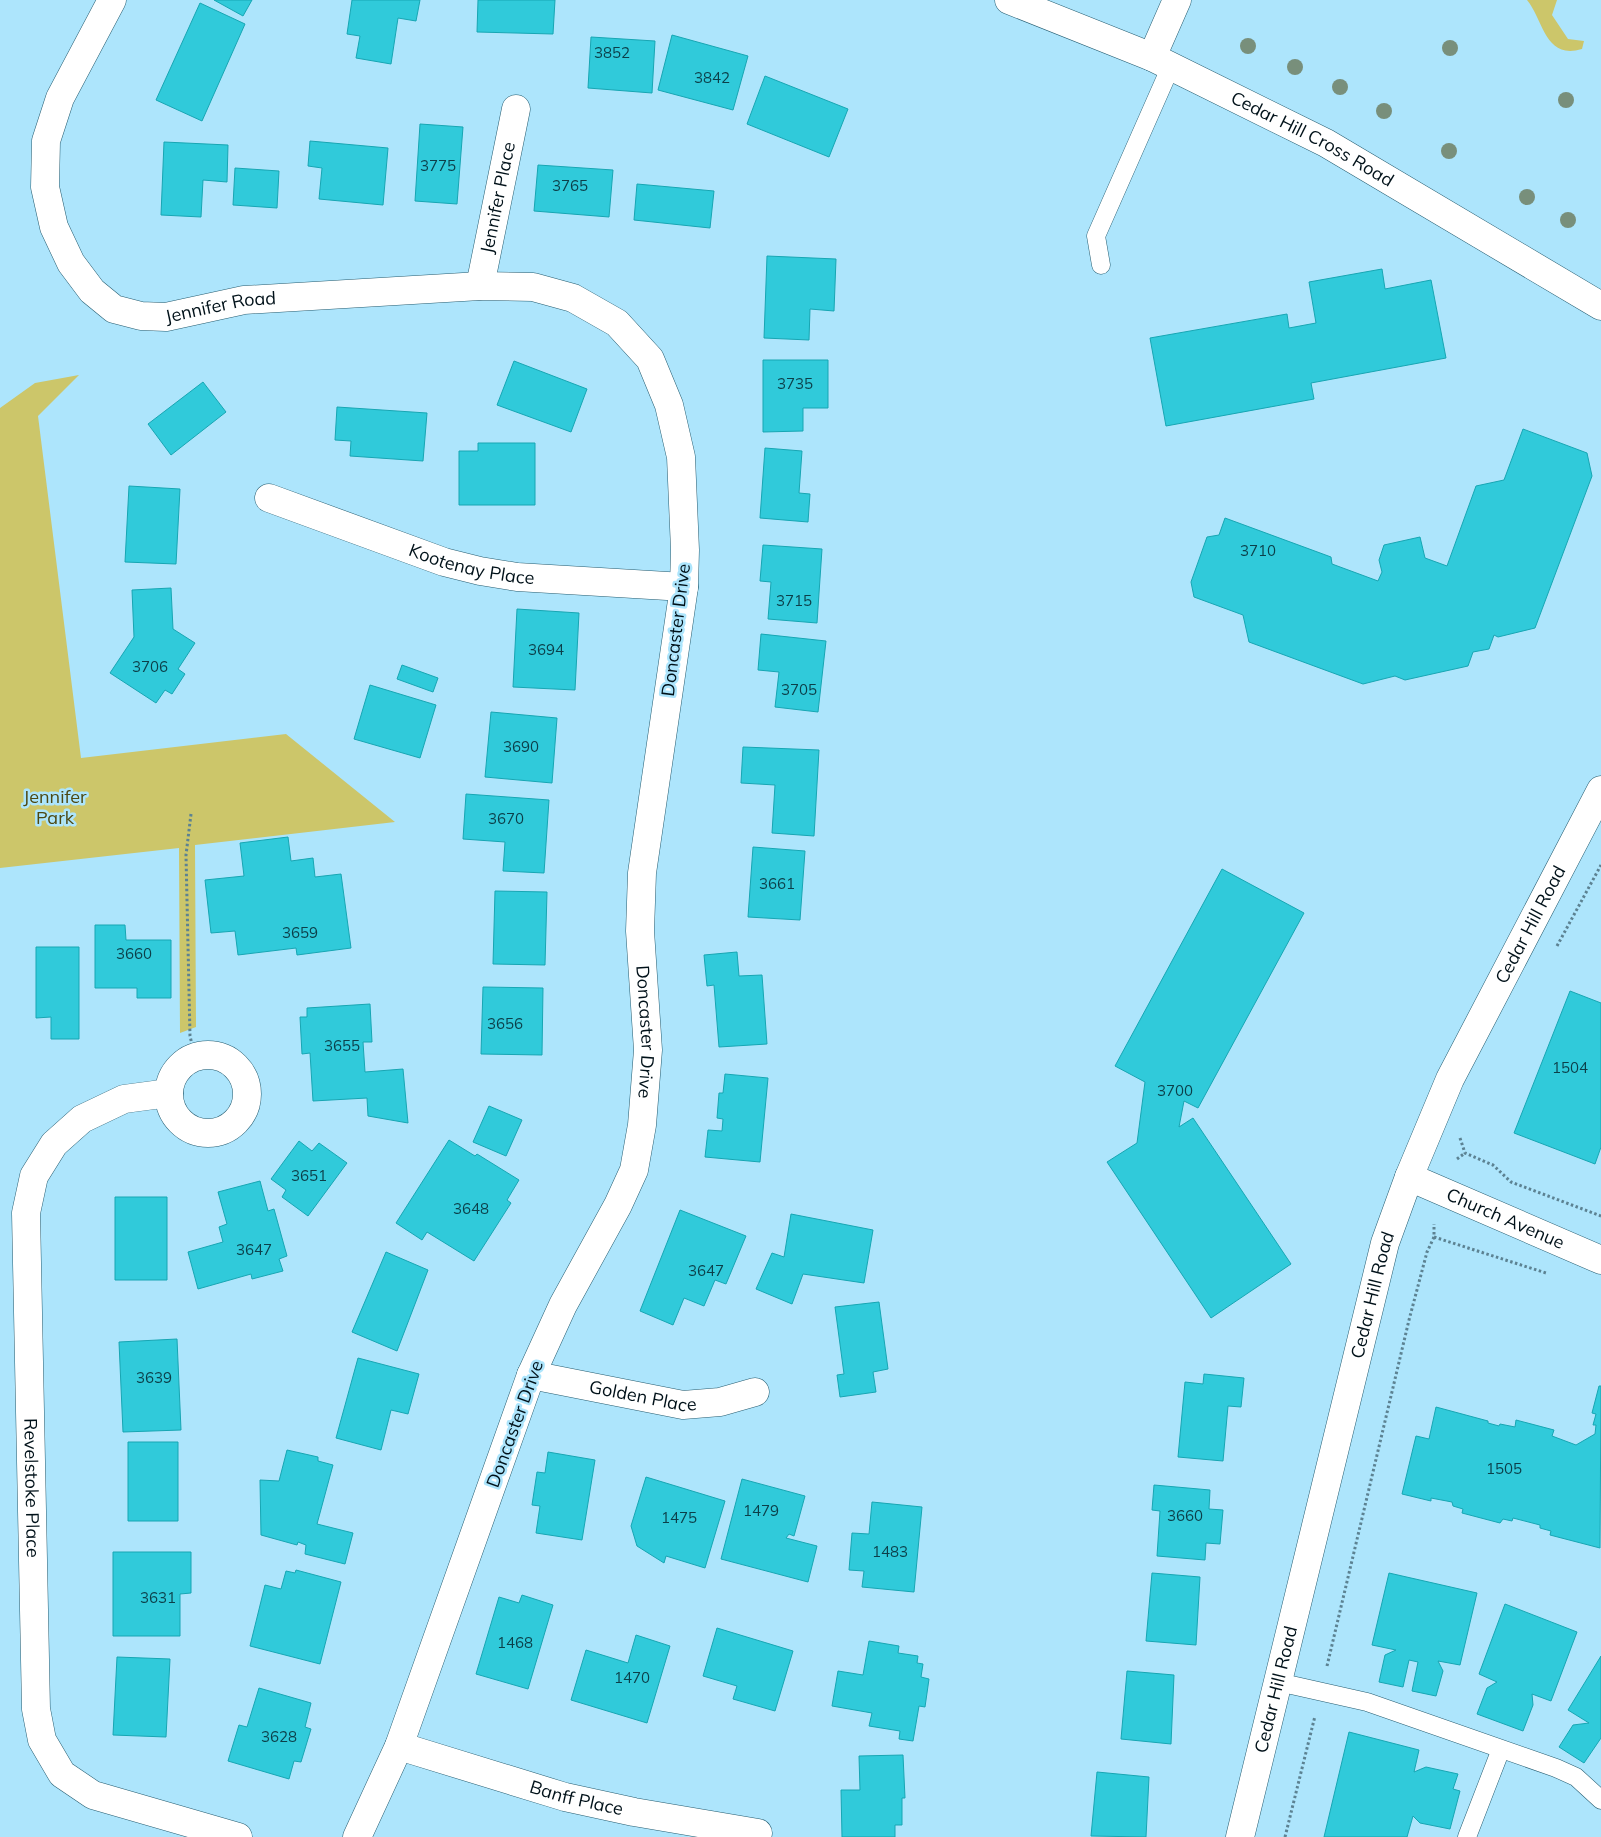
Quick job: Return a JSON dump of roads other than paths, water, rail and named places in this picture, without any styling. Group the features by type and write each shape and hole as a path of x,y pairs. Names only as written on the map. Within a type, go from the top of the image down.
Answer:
{"street":[{"name":"Jennifer Road","path":"112,0 60,98 46,141 45,187 54,227 71,263 92,291 114,309 141,316 166,317 244,300 480,286 533,287 573,298 617,323 650,359"},
{"name":"Cedar Hill Cross Road","path":"1009,0 1162,62 1326,143 1601,306"},
{"path":"1162,62 1177,0"},
{"name":"Jennifer Place","path":"480,286 516,109"},
{"name":"Doncaster Drive","path":"357,1837 399,1746 531,1375 563,1306 618,1205 634,1170 642,1125 648,1050 640,931 642,873 684,587 685,550 681,457 669,405 650,359"},
{"name":"Kootenay Place","path":"269,498 444,562 480,571 517,577 684,587"},
{"name":"Cedar Hill Road","path":"1240,1837 1385,1243 1408,1177 1450,1079 1601,790"},
{"path":"213,1055 230,1061 243,1075 248,1092 245,1110 234,1124 218,1133 200,1133 184,1126 172,1111 169,1093 172,1078 182,1065 195,1057 213,1055"},
{"name":"Revelstoke Place","path":"169,1093 124,1099 82,1119 54,1144 34,1176 26,1212 36,1709 42,1740 62,1774 93,1795 238,1837"},
{"name":"Church Avenue","path":"1408,1177 1601,1260"},
{"name":"Golden Place","path":"531,1375 683,1405 720,1402 755,1392"},
{"name":"Banff Place","path":"399,1746 565,1797 634,1812 758,1833"}],"lane":[{"path":"1101,265 1096,236 1162,62"},
{"path":"1278,1682 1376,1705 1501,1749 1576,1777 1601,1800"},
{"path":"1468,1837 1501,1749"}],"park label":[{"name":"Jennifer Park","path":"55,808"}]}
